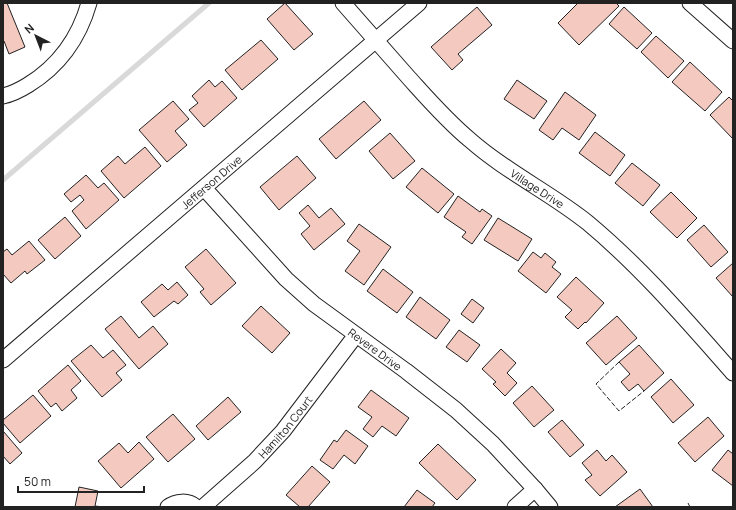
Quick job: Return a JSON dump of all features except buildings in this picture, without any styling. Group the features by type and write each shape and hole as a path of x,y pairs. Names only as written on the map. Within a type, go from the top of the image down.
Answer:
{"street":[{"path":"3,96 20,90 42,77 60,59 75,38 89,3"},
{"name":"Village Drive","path":"343,3 443,116 470,141 501,164 542,190 587,222 627,256 733,373"},
{"name":"Jefferson Drive","path":"3,360 419,3"},
{"path":"690,3 733,41"},
{"name":"Revere Drive","path":"204,188 286,279 314,304 406,371 456,410 493,444 550,507"},
{"name":"Hamilton Court","path":"203,507 256,461 283,431 356,335"},
{"path":"516,507 535,489"},
{"path":"168,507 178,502 186,502 196,507"}],"waterway":[{"path":"3,180 209,3"}],"fence":[{"path":"619,362 596,384 619,411 644,391"},
{"path":"688,503 690,507"}]}
